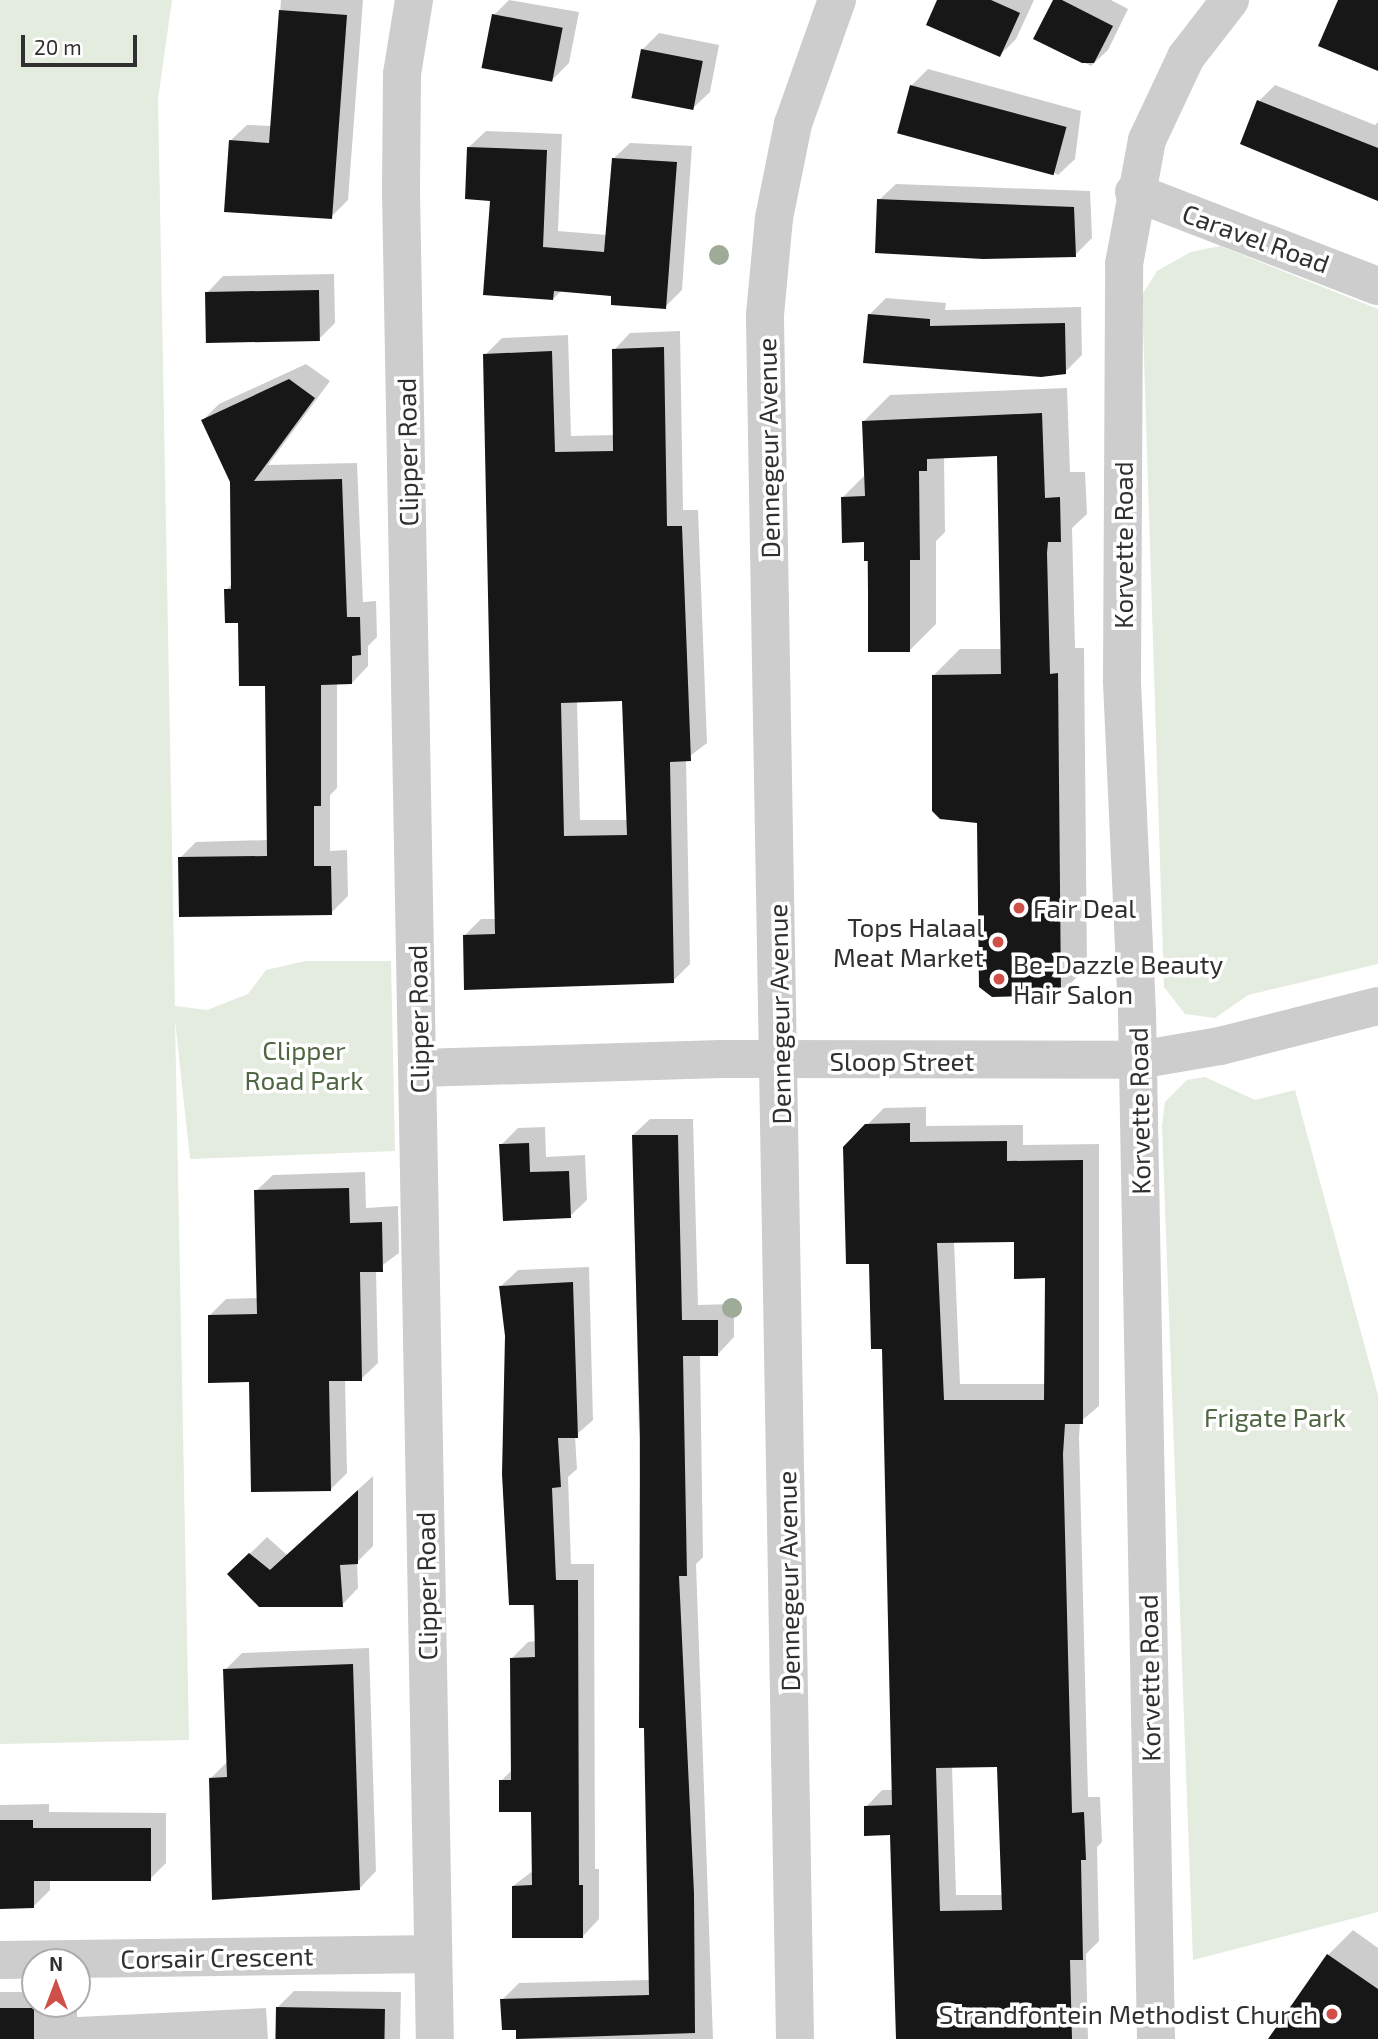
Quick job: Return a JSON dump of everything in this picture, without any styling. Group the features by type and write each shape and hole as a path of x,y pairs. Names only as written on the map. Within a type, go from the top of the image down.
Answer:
{"street":[{"name":"Clipper Road","path":"414,0 402,74 400,136 420,1068 435,2039"},
{"name":"Dennegeur Avenue","path":"795,2039 765,315 774,218 793,124 837,0"},
{"name":"Korvette Road","path":"1156,2039 1138,1060 1122,679 1125,264 1134,192 1147,140 1186,57 1230,0"},
{"name":"Caravel Road","path":"1134,192 1378,286"},
{"name":"Sloop Street","path":"420,1068 780,1060 1138,1060 1220,1046 1378,1006"},
{"name":"Corsair Crescent","path":"0,1959 433,1954"}],"green space":[{"name":"Clipper Road Park","path":"0,0 172,0 158,99 175,1006 207,1010 248,994 266,970 306,961 391,961 395,1151 190,1159 175,1020 189,1740 0,1744"},
{"path":"1220,246 1378,309 1378,964 1248,995 1215,1018 1185,1014 1164,987 1142,295 1157,271 1191,252"},
{"name":"Frigate Park","path":"1205,1077 1255,1100 1295,1090 1378,1395 1378,1912 1193,1960 1162,1126 1165,1102 1187,1080"}],"building":[{"path":"937,0 991,0 1020,13 1000,57 926,25"},
{"path":"1053,0 1062,0 1113,26 1094,63 1082,63 1033,39"},
{"path":"1338,0 1378,0 1378,71 1318,46"},
{"path":"279,10 347,15 332,219 224,212 229,140 269,143"},
{"path":"492,14 563,28 552,82 482,68"},
{"path":"641,49 703,61 693,110 631,98"},
{"path":"910,85 1066,127 1054,175 897,133"},
{"path":"1257,100 1378,148 1378,201 1240,144"},
{"path":"467,147 547,150 543,247 604,252 612,158 677,162 666,309 611,305 611,296 554,291 553,300 483,295 490,201 465,199"},
{"path":"877,199 1074,207 1076,257 983,259 875,253"},
{"path":"319,290 320,341 206,343 205,292"},
{"path":"868,314 930,319 930,326 1065,323 1066,374 1041,377 863,363"},
{"path":"664,347 667,526 682,526 691,761 670,762 674,983 464,990 463,935 495,934 483,354 552,351 555,452 613,451 612,349","holes":["622,701 627,835 564,836 561,703"]},
{"path":"289,379 315,398 254,481 342,479 347,617 360,617 361,655 352,656 352,684 321,685 321,806 314,806 314,866 331,866 332,915 179,917 178,857 267,856 265,686 239,686 238,623 225,623 224,589 231,589 230,482 201,420"},
{"path":"1042,413 1045,498 1060,497 1061,542 1048,542 1047,553 1050,674 1058,673 1061,995 992,997 979,987 977,823 940,819 932,811 932,675 1001,674 997,456 927,459 927,471 919,471 920,560 910,560 910,652 868,652 868,561 864,561 864,542 842,543 841,497 865,496 862,421"},
{"path":"910,1123 910,1142 1007,1141 1007,1161 1083,1160 1083,1424 1065,1424 1063,1454 1072,1813 1084,1812 1086,1860 1081,1860 1083,1960 1070,1960 1072,2039 896,2039 890,1835 864,1836 864,1806 892,1805 882,1349 871,1349 869,1264 846,1264 843,1147 865,1124","holes":["1014,1242 1014,1279 1045,1278 1044,1400 944,1400 937,1243","997,1767 1002,1910 940,1911 936,1768"]},
{"path":"632,1135 678,1135 682,1320 718,1320 718,1356 683,1356 687,1576 679,1576 694,1893 695,2033 516,2039 516,2030 502,2030 500,1999 649,1995 644,1728 639,1728 640,1437"},
{"path":"529,1143 530,1172 569,1171 571,1218 503,1221 499,1144"},
{"path":"349,1188 350,1223 382,1222 383,1272 360,1272 362,1381 329,1381 331,1491 251,1492 249,1382 208,1383 208,1315 257,1314 254,1190"},
{"path":"573,1282 578,1438 558,1438 561,1487 552,1488 556,1580 578,1580 579,1885 583,1885 583,1938 512,1938 512,1886 532,1885 531,1812 499,1812 499,1780 511,1780 510,1658 535,1657 534,1605 509,1605 502,1474 505,1336 499,1286"},
{"path":"358,1490 358,1564 340,1565 343,1607 259,1607 227,1574 249,1553 270,1570"},
{"path":"353,1664 360,1890 212,1900 209,1778 227,1777 223,1669"},
{"path":"0,1820 33,1820 33,1828 151,1828 151,1881 34,1881 34,1908 0,1909"},
{"name":"Strandfontein Methodist Church","path":"1327,1954 1378,1989 1378,2039 1268,2039"},
{"path":"276,2007 385,2009 384,2039 275,2039"},
{"path":"0,2008 21,2008 21,2018 34,2018 34,2039 0,2039"}],"place":[{"name":"Fair Deal","path":"1019,908"},
{"name":"Tops Halaal Meat Market","path":"998,942"},
{"name":"Be-Dazzle Beauty Hair Salon","path":"999,979"},
{"name":"Strandfontein Methodist Church","path":"1332,2014"}]}
